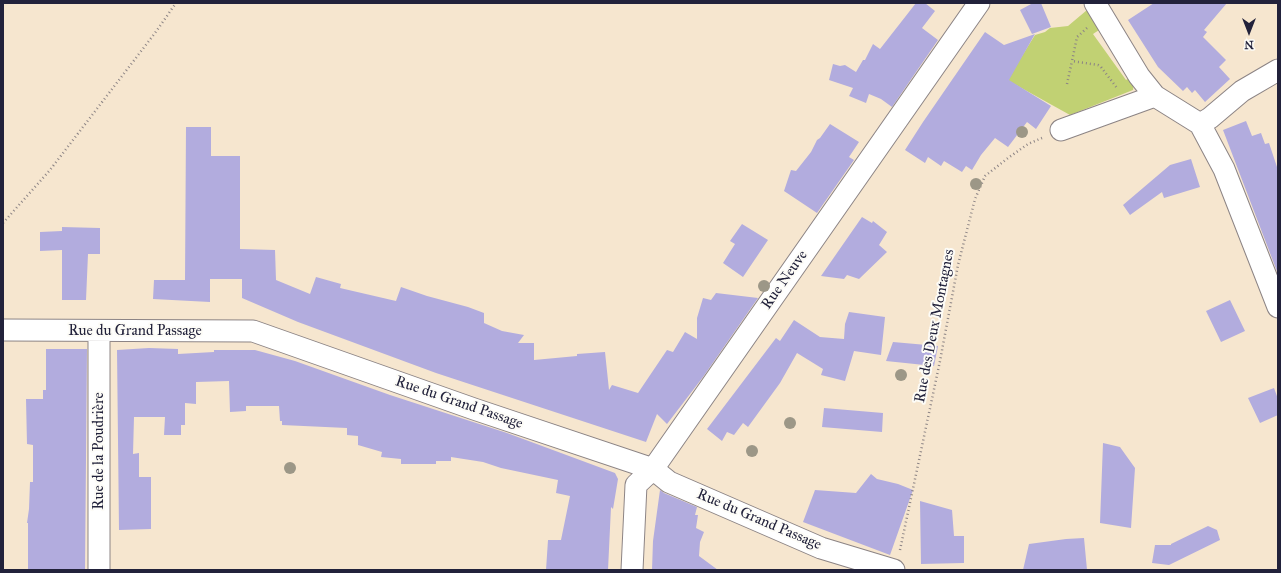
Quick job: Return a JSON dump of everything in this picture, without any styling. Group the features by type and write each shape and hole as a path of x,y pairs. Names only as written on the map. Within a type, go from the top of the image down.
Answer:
{"street":[{"name":"Rue Neuve","path":"632,570 636,485 653,469 979,3"},
{"path":"1099,9 1139,76 1155,96 1200,124 1224,169 1278,307"},
{"path":"1200,124 1210,118 1242,91 1278,70"},
{"path":"1061,130 1155,96"},
{"name":"Rue du Grand Passage","path":"3,330 253,331 474,409 653,469 669,482 821,548 897,562"},
{"name":"Rue de la Poudrière","path":"99,331 99,570"}],"path":[{"path":"3,223 50,170 176,3"},
{"path":"1067,84 1077,37 1099,9"},
{"path":"1072,61 1102,67 1120,92"},
{"name":"Rue des Deux Montagnes","path":"897,562 940,361 958,265 975,199 986,176 1008,158 1028,144 1061,130"}],"green space":[{"path":"1093,5 1108,24 1093,34 1126,80 1135,74 1133,90 1070,115 1007,80 1035,35 1045,32 1050,28 1068,26"}],"building":[{"path":"916,3 925,3 935,11 922,28 938,40 892,107 881,99 869,94 866,103 849,96 853,88 829,80 833,64 840,66 845,65 856,72 863,60 865,60 873,44 880,49"},
{"path":"1033,3 1041,3 1051,27 1032,34 1020,10"},
{"path":"1154,3 1227,3 1204,30 1207,32 1203,37 1226,60 1219,67 1230,79 1205,102 1195,90 1192,93 1187,87 1183,91 1158,67 1128,20"},
{"path":"985,32 1004,45 1035,34 1009,80 1051,106 1036,129 1027,122 1008,147 995,138 981,155 972,170 966,166 962,172 944,161 941,166 928,157 925,163 905,150"},
{"path":"1246,121 1252,136 1261,133 1265,144 1269,143 1278,170 1278,274 1223,130"},
{"path":"830,124 859,142 849,157 854,160 817,213 784,191 791,170 796,171"},
{"path":"186,127 211,127 211,156 240,156 240,249 275,250 276,280 310,294 316,277 341,284 340,288 396,301 401,287 468,307 484,313 484,323 502,331 524,335 518,343 534,343 534,360 605,352 609,390 612,385 638,393 667,350 673,352 685,332 697,339 697,318 703,298 711,300 716,293 758,298 703,377 667,424 657,414 646,442 436,373 298,322 242,298 242,279 210,279 210,302 153,299 154,280 185,280"},
{"path":"1191,159 1200,187 1164,198 1162,192 1130,215 1123,205 1170,165"},
{"path":"862,217 872,223 873,221 887,232 879,245 887,252 859,279 847,275 844,279 821,276"},
{"path":"742,224 768,240 743,277 723,263 735,244 730,241"},
{"path":"62,227 100,228 100,254 88,254 86,300 62,300 62,250 40,251 40,232 62,231"},
{"path":"1230,300 1245,331 1221,342 1206,311"},
{"path":"849,312 885,317 881,355 854,351 845,381 821,375 823,369 797,353 780,383 748,427 743,423 734,435 727,432 722,441 707,429 776,338 780,341 794,320 820,337 844,339 845,324"},
{"path":"893,342 938,346 934,366 886,361"},
{"path":"149,348 178,349 178,354 214,352 214,350 255,350 295,361 390,395 507,433 615,473 618,479 613,509 611,507 608,570 546,570 548,540 561,540 570,496 556,493 558,480 501,468 483,462 451,457 451,461 436,461 436,464 401,464 401,459 381,457 382,452 358,445 358,436 347,435 347,428 282,425 282,421 280,421 279,406 246,406 246,411 230,412 229,381 196,382 196,404 185,403 185,425 181,425 181,435 164,435 165,417 134,417 133,454 139,453 139,477 151,477 151,529 119,530 117,350"},
{"path":"46,349 87,349 85,570 28,569 27,523 30,482 33,482 33,445 27,444 26,399 43,399 43,390 46,390"},
{"path":"1274,388 1278,399 1278,415 1260,423 1248,398"},
{"path":"824,408 883,413 882,432 822,427"},
{"path":"1103,443 1120,447 1135,468 1131,528 1100,523"},
{"path":"871,474 877,479 898,484 913,490 890,555 803,522 815,490 856,493"},
{"path":"660,490 697,507 695,515 698,515 696,528 704,532 700,542 699,556 718,570 652,570 653,541"},
{"path":"920,501 952,510 954,536 964,536 964,563 921,564"},
{"path":"1208,526 1217,530 1220,540 1169,565 1152,563 1155,545 1171,545"},
{"path":"1084,538 1087,570 1023,570 1029,544"}]}
